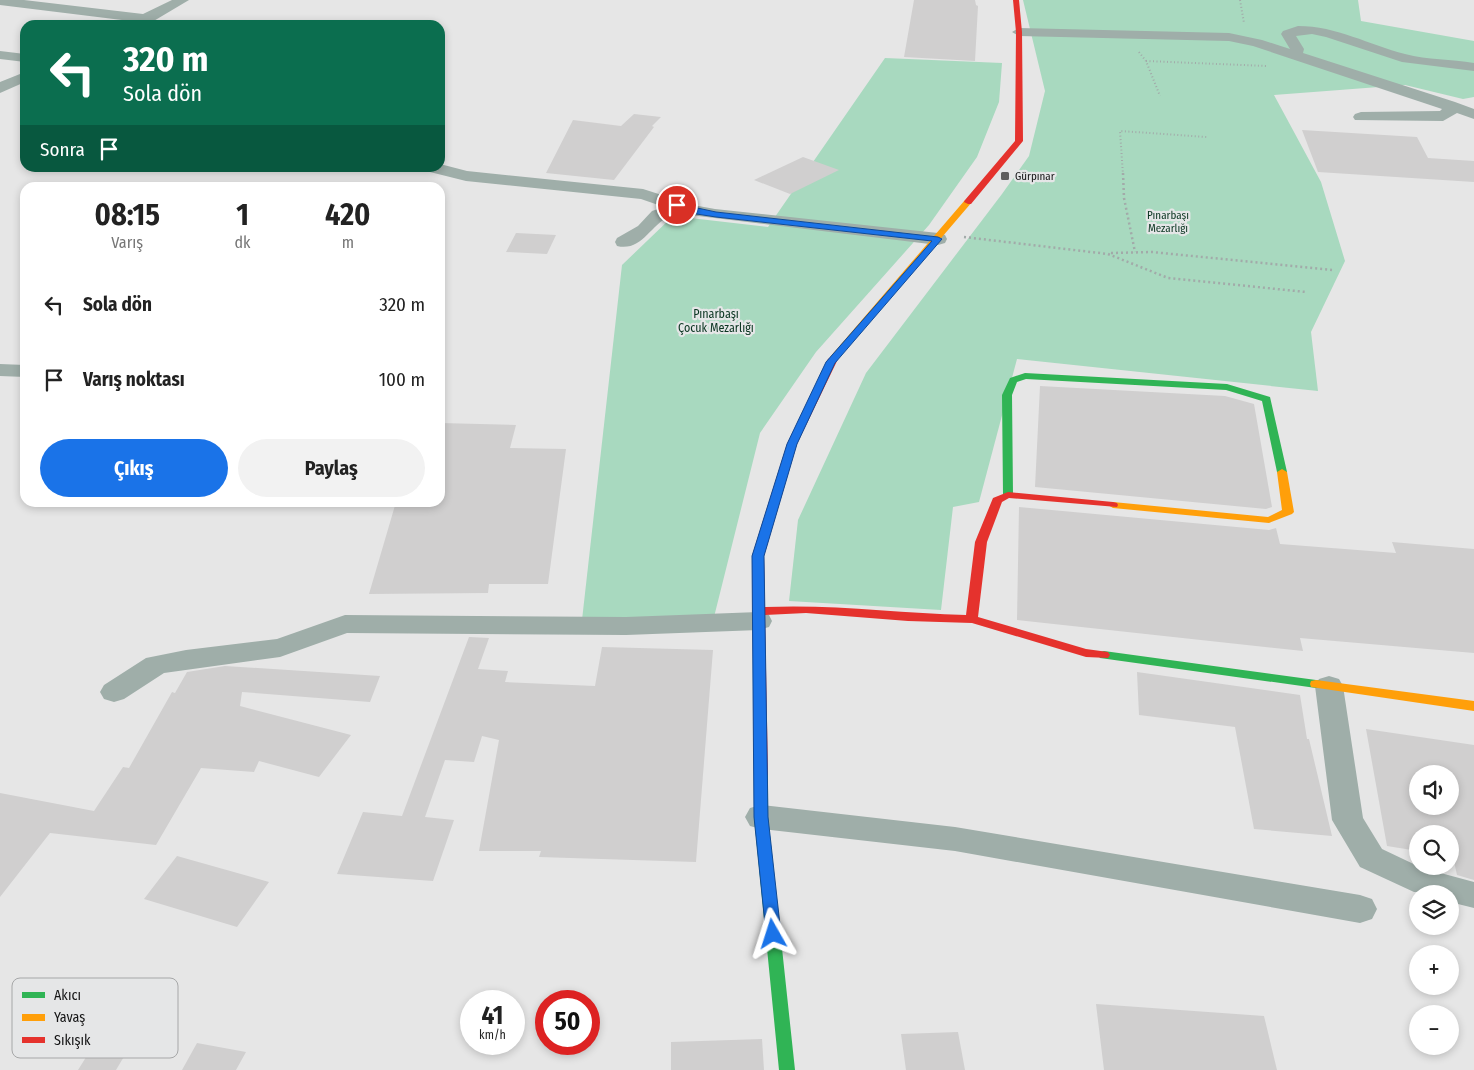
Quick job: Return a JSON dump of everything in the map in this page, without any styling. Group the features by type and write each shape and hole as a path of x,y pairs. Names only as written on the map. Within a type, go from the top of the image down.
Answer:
{"main road":[{"path":"788,1070 761,817 758,556 792,444 830,362 939,237 1019,141 1016,0"},
{"path":"972,619 982,542 996,500 1008,495 1269,520 1288,512 1267,399 1227,387 1025,376 1013,380 1007,395 1008,495"},
{"path":"758,616 806,609 972,619 1086,653 1474,706"}],"street":[{"path":"0,1 147,19 182,0"},
{"path":"1296,55 1297,49 1288,34 1294,30 1317,31 1341,36 1402,58 1474,67"},
{"path":"1018,32 1229,37 1296,55 1474,114"},
{"path":"0,55 20,57"},
{"path":"0,88 20,78"},
{"path":"1361,117 1443,116 1450,112 1450,105"},
{"path":"445,170 466,176 643,194 690,210"},
{"path":"624,242 644,230 658,215 669,211 690,210 939,237"},
{"path":"0,370 20,371"},
{"path":"114,692 156,665 186,659 228,656 280,648 345,624 626,626 758,616"},
{"path":"1329,686 1348,820 1371,858 1414,879 1474,895"},
{"path":"761,817 955,839 1360,909"}],"path":[{"path":"1240,0 1248,41"},
{"path":"1127,35 1146,61 1160,96"},
{"path":"1146,61 1267,66"},
{"path":"1135,252 1124,198 1120,131 1207,137"},
{"path":"939,237 1108,254 1152,252 1332,270"},
{"path":"1108,254 1168,278 1306,292"}],"green space":[{"name":"Pınarbaşı Mezarlığı","path":"1023,0 1358,0 1361,21 1474,41 1474,97 1463,99 1405,85 1274,95 1321,182 1345,261 1311,332 1318,391 1017,359 979,502 953,507 941,610 789,601 798,520 866,373 1029,156 1045,91"},
{"name":"Pınarbaşı Çocuk Mezarlığı","path":"885,58 1002,63 999,102 977,157 929,225 816,352 760,433 713,621 582,620 622,265 673,216 768,227"}],"building":[{"path":"914,0 975,0 978,6 975,61 904,57"},
{"path":"634,114 661,117 652,126 654,127 614,180 546,173 573,120 621,126"},
{"path":"1302,130 1417,137 1428,158 1474,161 1474,182 1318,172"},
{"path":"803,157 839,170 790,194 754,180"},
{"path":"516,233 556,235 547,254 506,252"},
{"path":"1040,386 1225,396 1254,404 1272,507 1266,509 1035,487"},
{"path":"445,423 516,425 510,448 566,449 548,584 489,584 488,593 369,594 395,507 445,507"},
{"path":"1019,507 1269,530 1276,528 1280,544 1396,553 1392,542 1474,549 1474,653 1300,638 1303,651 1017,620"},
{"path":"469,637 489,638 478,669 508,671 505,682 595,686 602,647 713,650 696,862 539,857 541,851 479,851 499,740 482,736 474,762 445,760 425,817 454,820 433,881 337,874 363,812 402,816"},
{"path":"225,666 380,676 370,702 242,692 240,706 351,735 319,777 259,761 254,772 201,768 156,845 50,833 0,897 0,793 94,811 123,767 129,768 172,692 175,693 187,672"},
{"path":"1137,672 1300,695 1307,739 1309,739 1332,836 1254,829 1235,727 1139,715"},
{"path":"1366,729 1474,745 1474,880 1457,875 1459,875 1459,825 1409,825 1409,850 1387,846"},
{"path":"177,856 269,882 237,927 144,899"},
{"path":"1096,1004 1264,1016 1277,1070 1104,1070"},
{"path":"958,1032 965,1070 906,1070 901,1034"},
{"path":"762,1039 764,1070 671,1070 671,1042"},
{"path":"197,1043 246,1052 236,1070 182,1070"},
{"path":"86,1058 123,1058 116,1070 78,1070"}],"traffic: fast":[{"path":"1008,495 1007,395 1013,380 1025,376 1227,387 1267,399 1282,472"},
{"path":"1104,655 1316,684"},
{"path":"761,774 761,817 787,1070"}],"traffic: slow":[{"path":"833,359 968,202"},
{"path":"1113,505 1269,520 1288,512 1282,472"},
{"path":"1316,684 1474,706"}],"traffic: jam":[{"path":"968,202 1019,141 1019,32 1016,0"},
{"path":"761,774 758,556 792,444 833,359"},
{"path":"972,619 981,542 997,500 1008,495 1113,505"},
{"path":"758,611 806,609 908,617 972,619 1086,653 1104,655"}],"place":[{"name":"Gürpınar","path":"1005,176"}],"route":[{"path":"677,205 690,210 716,214 938,239 830,362 792,444 758,556 761,817 773,934"}]}
